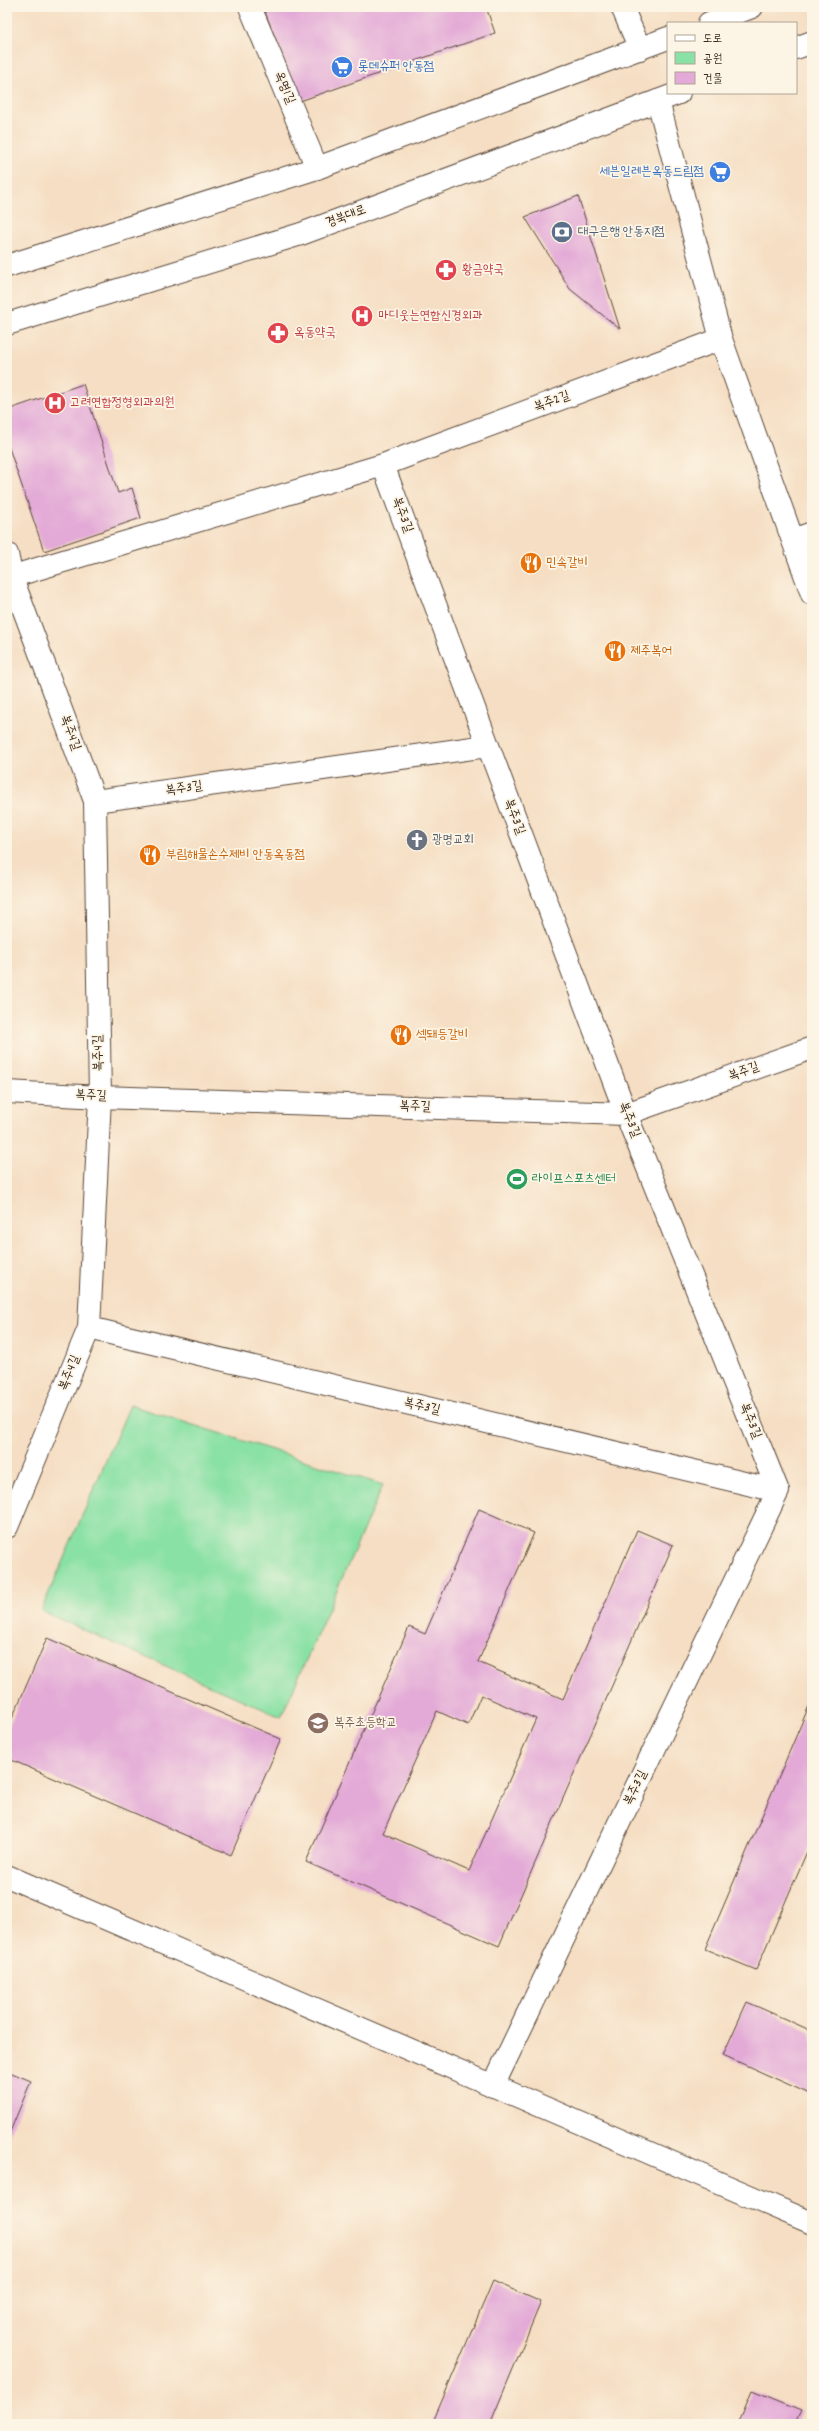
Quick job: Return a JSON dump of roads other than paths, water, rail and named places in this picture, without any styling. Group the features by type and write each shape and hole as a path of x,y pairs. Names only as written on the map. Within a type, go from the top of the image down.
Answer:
{"street":[{"name":"옥명1길","path":"250,7 317,168"},
{"path":"622,7 640,49"},
{"path":"712,22 752,7"},
{"path":"7,266 317,168 667,38"},
{"path":"797,48 812,42"},
{"name":"경북대로","path":"7,324 302,234 676,94"},
{"path":"658,101 721,339 802,537 812,594"},
{"name":"복주2길","path":"9,578 383,465 721,339"},
{"name":"복주3길","path":"383,465 626,1114 778,1491 494,2086"},
{"name":"복주4길","path":"7,554 9,578 95,802 100,1097 89,1328 7,1527"},
{"name":"복주3길","path":"95,802 487,746"},
{"name":"복주길","path":"7,1092 100,1097 626,1114 812,1048"},
{"name":"복주3길","path":"89,1328 778,1491"},
{"path":"7,1876 812,2223"}],"place":[{"name":"롯데슈퍼 안동점","path":"342,67"},
{"name":"세븐일레븐옥동드림점","path":"720,172"},
{"name":"대구은행 안동지점","path":"562,232"},
{"name":"황금약국","path":"446,270"},
{"name":"마디웃는연합신경외과","path":"362,316"},
{"name":"옥동약국","path":"278,333"},
{"name":"고려연합정형외과의원","path":"55,403"},
{"name":"민속갈비","path":"531,563"},
{"name":"제주복어","path":"615,651"},
{"name":"광명교회","path":"417,840"},
{"name":"부림해물손수제비 안동옥동점","path":"150,855"},
{"name":"섹돼등갈비","path":"401,1035"},
{"name":"라이프스포츠센터","path":"517,1179"},
{"name":"복주초등학교","path":"318,1723"}]}
